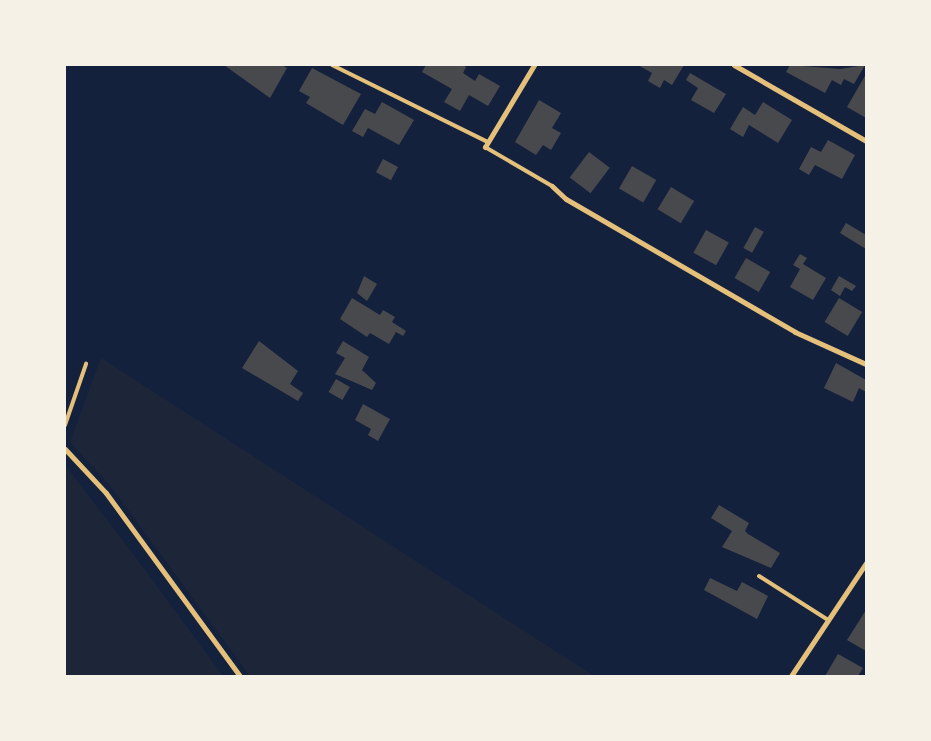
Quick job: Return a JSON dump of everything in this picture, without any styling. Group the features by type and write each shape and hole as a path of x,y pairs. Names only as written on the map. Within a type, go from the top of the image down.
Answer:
{"street":[{"path":"487,144 534,65"},
{"path":"734,65 866,141"},
{"path":"552,186 566,199 795,332 866,364"},
{"path":"65,449 106,493 240,676"},
{"path":"791,676 866,563"}],"lane":[{"path":"332,65 487,144 552,186"},
{"path":"65,425 86,364"},
{"path":"759,576 828,620"}],"shaded area":[{"path":"101,358 594,676 250,676 112,488 70,442"},
{"path":"65,465 134,555 223,676 65,676"}],"building":[{"path":"224,65 282,65 287,68 270,98"},
{"path":"426,65 463,65 466,67 463,73 475,81 479,74 500,86 488,106 469,95 460,111 444,102 452,89 422,72"},
{"path":"638,65 684,65 672,85 664,80 660,88 648,81 652,73"},
{"path":"790,65 840,69 865,65 854,84 844,79 841,85 832,80 825,93 786,72"},
{"path":"312,68 361,94 343,125 306,103 310,97 299,91"},
{"path":"690,73 726,94 714,113 691,100 698,88 686,80"},
{"path":"866,74 866,118 847,107"},
{"path":"539,100 561,113 552,128 561,133 551,150 543,145 536,155 515,142"},
{"path":"382,102 414,120 399,145 368,128 363,137 352,131 365,109 375,114"},
{"path":"763,102 792,120 778,143 749,125 743,137 730,129 743,107 755,115"},
{"path":"828,140 855,155 842,179 815,165 809,175 799,169 811,147 821,152"},
{"path":"589,152 610,168 591,193 570,178"},
{"path":"383,159 398,167 391,180 376,172"},
{"path":"632,166 656,180 643,203 619,189"},
{"path":"671,187 694,201 681,223 658,209"},
{"path":"846,223 866,235 866,249 840,233"},
{"path":"755,227 764,232 752,253 743,248"},
{"path":"706,230 729,243 716,265 693,253"},
{"path":"800,254 807,258 803,264 826,278 813,300 790,287 800,269 793,265"},
{"path":"746,258 770,272 759,292 734,278"},
{"path":"364,276 377,284 367,301 357,293"},
{"path":"839,276 856,286 852,291 845,287 840,296 831,290"},
{"path":"352,298 380,315 383,310 395,317 392,322 406,331 403,336 396,332 389,344 370,333 367,337 340,319"},
{"path":"839,298 862,312 848,336 825,322"},
{"path":"259,341 298,371 290,384 303,393 298,401 242,368"},
{"path":"343,341 369,357 362,370 376,383 372,390 335,374 345,358 336,353"},
{"path":"836,363 866,380 866,392 859,388 853,402 824,388"},
{"path":"336,379 350,387 342,400 328,392"},
{"path":"363,404 390,419 378,441 368,435 371,429 355,420"},
{"path":"719,505 749,523 745,531 748,534 780,553 771,568 722,547 732,531 711,518"},
{"path":"710,578 737,591 742,582 768,596 757,619 704,590"},
{"path":"866,610 866,651 847,640"},
{"path":"838,654 863,668 858,676 825,676"}]}
